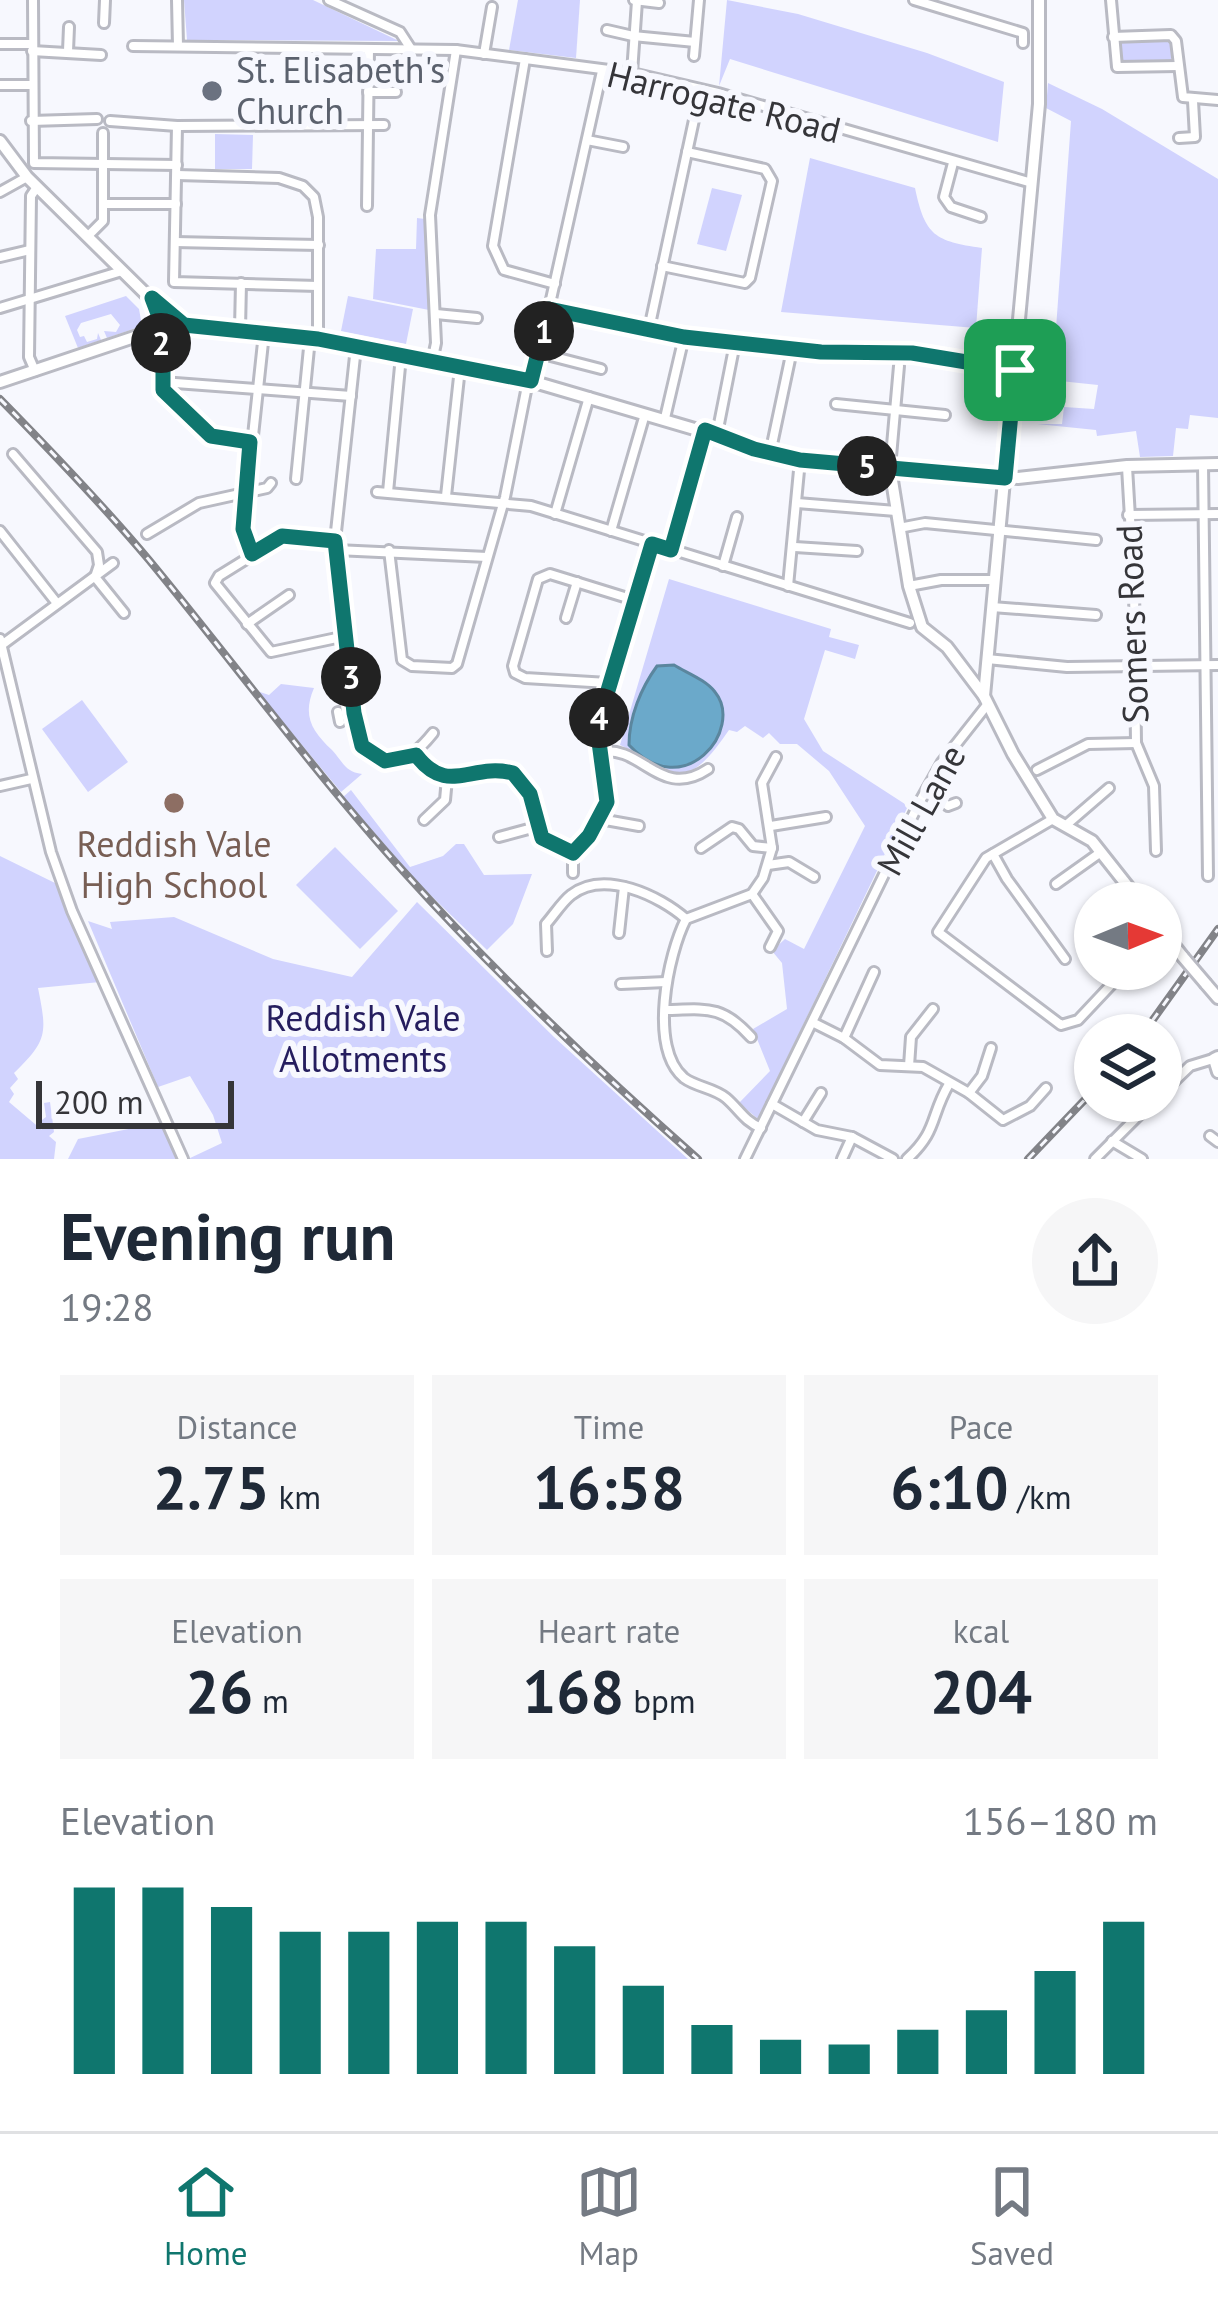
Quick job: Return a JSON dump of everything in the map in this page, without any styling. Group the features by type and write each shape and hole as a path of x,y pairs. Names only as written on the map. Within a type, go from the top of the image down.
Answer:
{"main road":[{"path":"985,700 1041,84 1039,0"},
{"path":"0,141 27,177 184,325"},
{"path":"152,298 163,311 164,327"},
{"path":"0,382 164,327 184,325 314,339 531,381 800,460 1005,478 1127,466 1218,464"},
{"path":"896,468 896,511 922,627 947,647 970,676 1058,823 1092,841 1125,882"},
{"path":"970,676 987,665"},
{"path":"1182,956 1218,998"}],"street":[{"path":"33,0 34,163 104,164 293,181 316,203 318,286 296,479"},
{"path":"104,23 105,0"},
{"path":"177,0 178,46"},
{"path":"329,0 403,34 411,50"},
{"path":"632,74 635,0 659,3"},
{"path":"694,56 699,0"},
{"path":"914,0 947,5 1022,34"},
{"path":"1111,0 1117,67 1178,66"},
{"path":"484,54 492,7"},
{"path":"68,51 69,27"},
{"path":"607,29 633,37 695,41"},
{"path":"1113,37 1171,35 1176,41 1183,97 1218,100"},
{"path":"0,44 100,55"},
{"name":"Harrogate Road","path":"133,46 456,50 632,74 718,93 1032,183"},
{"path":"367,206 369,49"},
{"path":"432,362 436,314 430,215 456,50"},
{"path":"525,59 493,246 504,270 555,284"},
{"path":"389,550 402,660 412,666 457,664 503,501 602,71"},
{"path":"0,85 32,85"},
{"path":"368,92 396,92"},
{"path":"649,329 700,92"},
{"path":"1179,138 1195,137 1193,101"},
{"path":"32,121 97,119"},
{"path":"110,121 177,126 384,125"},
{"path":"177,126 174,282 318,286"},
{"path":"88,236 103,221 104,133"},
{"path":"587,140 623,147"},
{"path":"662,266 745,283 772,181 765,169 687,152"},
{"path":"953,163 944,197 951,207 981,217"},
{"path":"0,192 27,177"},
{"path":"34,371 29,357 30,250 31,196 37,187"},
{"path":"103,204 176,204"},
{"path":"175,242 319,245"},
{"path":"0,257 30,250"},
{"path":"0,308 123,271"},
{"path":"240,329 241,284"},
{"path":"549,309 684,337 792,350 912,353 1015,370"},
{"path":"436,314 478,318"},
{"path":"164,327 162,382 166,393 211,436 250,442"},
{"path":"252,554 243,529 265,332"},
{"path":"665,418 684,337"},
{"path":"671,550 736,343"},
{"path":"356,347 336,546 358,738 369,754 385,761 416,755 433,733"},
{"path":"770,454 792,350"},
{"path":"539,353 601,369"},
{"path":"401,356 382,492 503,501 910,623"},
{"path":"446,496 460,366"},
{"path":"896,468 899,366"},
{"path":"162,382 351,396"},
{"path":"555,514 589,397"},
{"path":"836,404 946,415"},
{"path":"611,531 645,412"},
{"path":"14,454 97,552 95,577"},
{"path":"788,586 800,460"},
{"path":"1203,464 1208,876"},
{"name":"Somers Road","path":"1127,466 1136,742 1154,786 1156,851"},
{"path":"147,535 199,502 267,488 271,483"},
{"path":"797,503 896,511"},
{"path":"1128,515 1218,514"},
{"path":"723,566 737,517"},
{"path":"899,528 925,523 1096,539"},
{"path":"0,530 56,602"},
{"path":"346,636 271,652 215,583 282,536 336,546 487,556"},
{"path":"573,873 573,853 600,819 607,802 597,727 652,544"},
{"path":"795,547 857,551"},
{"path":"113,563 2,642 31,779 72,911 183,1159"},
{"path":"608,683 522,677 513,668 538,579 550,574 634,600"},
{"path":"95,577 124,614"},
{"path":"910,586 941,580 995,580"},
{"path":"566,618 577,582"},
{"path":"247,624 289,596"},
{"path":"992,607 1096,616"},
{"path":"987,665 1218,665"},
{"name":"Mill Lane","path":"745,1159 927,789 985,700"},
{"path":"340,717 354,713"},
{"path":"1037,770 1088,744 1136,742"},
{"path":"600,752 624,752 667,777 691,777 708,769"},
{"path":"416,755 432,772 447,778 486,769 513,773 530,794 542,838 573,853"},
{"path":"761,1128 741,1116 725,1096 682,1076 668,1052 666,982 672,946 686,919 752,894 768,865 771,826 762,783 776,757"},
{"path":"424,820 445,800 447,778"},
{"path":"0,786 31,779"},
{"path":"1106,990 1078,1020 1061,1025 938,932 986,858 1058,823 1109,788"},
{"path":"927,789 951,808"},
{"path":"771,826 826,817"},
{"path":"600,819 639,826"},
{"path":"701,848 732,826 753,846 772,848"},
{"path":"499,837 536,827"},
{"path":"1056,884 1101,852"},
{"path":"993,854 1065,959"},
{"path":"768,865 789,862 814,877"},
{"path":"547,950 546,924 574,892 600,886 624,887 668,903 686,919"},
{"path":"619,933 624,887"},
{"path":"752,894 778,931 770,946"},
{"path":"844,1038 874,972"},
{"path":"621,984 666,982"},
{"path":"666,1010 710,1009 732,1016 751,1037"},
{"path":"909,1066 911,1037 933,1010"},
{"path":"814,1023 880,1065 923,1067 1003,1120 1030,1106 1046,1088"},
{"path":"969,1094 982,1076 991,1048"},
{"path":"1182,1074 1190,1066 1217,1063"},
{"path":"907,1159 932,1133 950,1084"},
{"path":"803,1122 821,1093"},
{"path":"772,1104 817,1130 851,1137 893,1159"},
{"path":"1096,1159 1132,1122"},
{"path":"842,1159 851,1137"},
{"path":"1112,1141 1142,1159"}],"green space":[{"path":"184,0 313,0 399,41 187,40"},
{"path":"518,0 580,0 576,58 509,50"},
{"path":"727,0 798,14 1004,82 998,142 730,59 719,86"},
{"path":"1158,37 1172,41 1171,60 1120,62 1119,43"},
{"path":"1048,83 1102,109 1218,179 1218,418 1190,415 1188,429 1176,428 1173,456 1140,457 1136,431 1097,436 1096,430 1037,424 1062,424 1064,407 1094,409 1098,385 1022,377 1023,368 1053,370 1071,121 1046,108"},
{"path":"215,134 253,135 252,169 215,169"},
{"path":"810,158 915,188 923,217 935,233 982,248 976,328 781,312"},
{"path":"712,188 742,195 726,251 697,244"},
{"path":"417,218 425,219 429,310 373,299 376,249 416,249"},
{"path":"126,296 139,309 142,326 107,338 104,331 116,332 120,325 111,314 81,323 80,337 87,342 97,339 98,333 101,340 78,348 65,316"},
{"path":"348,296 413,309 406,344 341,331"},
{"path":"669,579 831,629 829,637 859,645 855,659 825,650 804,719 823,751 908,806 758,1119 739,1103 770,1071 753,1029 787,1009 782,963 772,951 785,939 804,949 865,826 829,771 797,744 780,744 769,733 763,738 745,726 737,732 729,730 706,760 677,774 652,767 620,745"},
{"path":"281,684 314,688 309,715 314,729 345,766 362,774 341,792 257,691 269,695"},
{"path":"82,700 128,762 88,792 42,729"},
{"path":"351,790 410,867 464,844 484,875 532,874 513,924 487,950 418,883 343,797"},
{"path":"335,847 398,911 360,949 296,885"},
{"path":"0,856 55,883 100,982 38,988 42,1035 14,1073 18,1079 10,1088 14,1094 9,1102 42,1130 38,1123 46,1117 44,1103 50,1102 54,1159 0,1159"},
{"name":"Reddish Vale Allotments","path":"417,902 554,1037 688,1159 188,1159 222,1143 213,1115 190,1076 158,1087 88,921 112,929 110,922 174,917 273,959 352,977"},
{"path":"164,1122 180,1159 68,1159 78,1139"}],"shaded area":[{"path":"674,665 715,692 722,707 722,724 704,755 670,767 650,761 629,745 646,684 657,666"}],"railway":[{"path":"0,399 131,539 404,872 547,1020 698,1159"},
{"path":"1157,1014 1218,929"},
{"path":"1028,1159 1074,1111"}],"place":[{"name":"St. Elisabeth's Church","path":"212,91"},
{"name":"Reddish Vale High School","path":"174,803"}],"route":[{"path":"152,298 184,325 318,339 531,381 549,309 684,337 821,352 912,353 1015,370 1005,478 800,460 705,430 671,550 652,544 608,683 597,727 607,802 589,836 573,853 542,838 526,785 513,773 486,769 447,778 432,772 416,755 385,761 362,746 354,713 335,541 282,536 252,554 243,536 250,442 214,438 163,390 163,327 152,298"}]}
